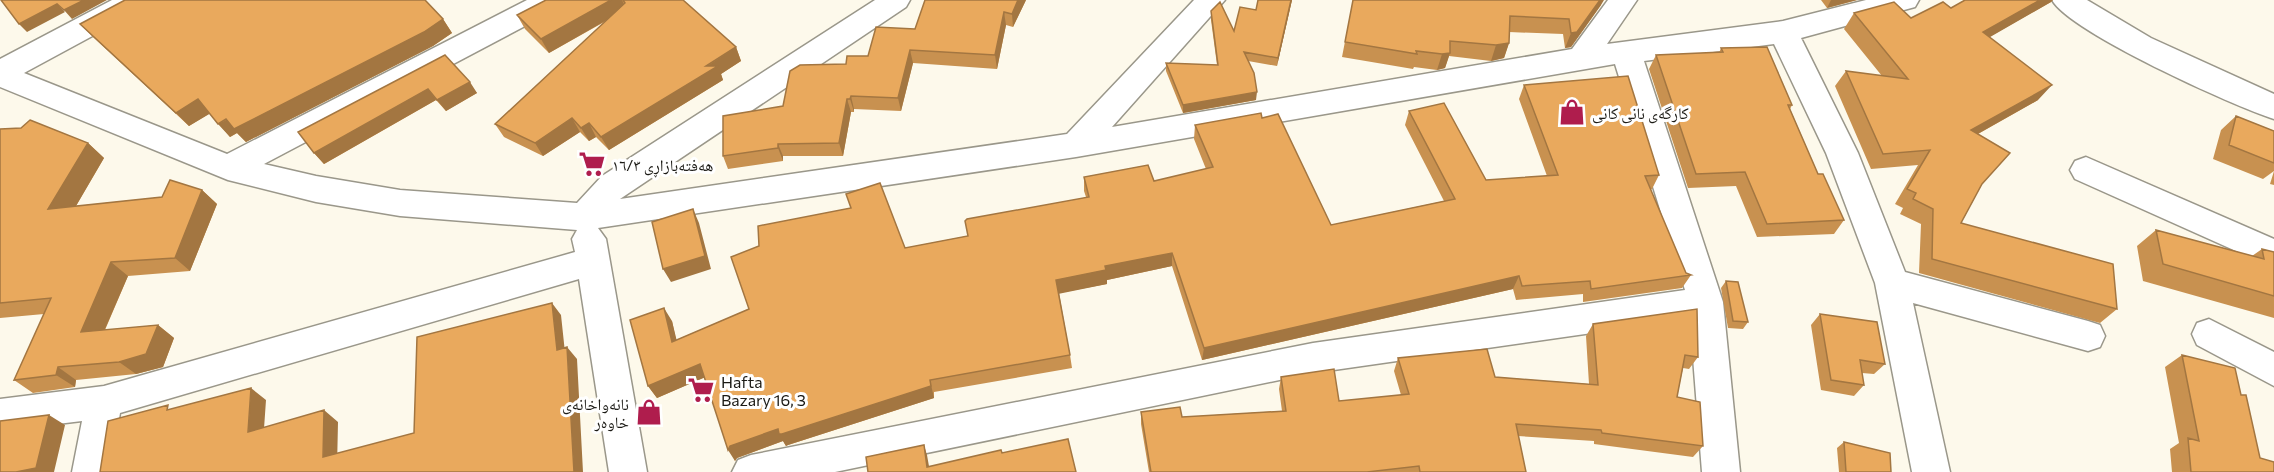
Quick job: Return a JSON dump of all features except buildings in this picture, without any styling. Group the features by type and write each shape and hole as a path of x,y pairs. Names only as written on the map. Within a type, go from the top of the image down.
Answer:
{"street":[{"path":"0,74 136,0"},
{"path":"228,168 551,0"},
{"path":"585,217 613,185 896,0"},
{"path":"1076,145 1211,0"},
{"path":"1581,58 1623,0"},
{"path":"0,74 228,168 316,189 400,202 585,217 1076,145 1581,58 1783,32 1905,0"},
{"path":"2066,0 2101,26 2168,60 2274,107"},
{"path":"1783,32 1842,153 1892,283 1931,472"},
{"path":"1626,52 1706,302 1721,472"},
{"path":"2085,170 2274,254"},
{"path":"585,217 628,472"},
{"path":"0,415 104,402 592,261"},
{"path":"1892,283 2088,336"},
{"path":"751,472 1313,358 1706,302"},
{"path":"2209,334 2274,370"},
{"path":"91,472 104,402"}],"place":[{"name":"کارگەی نانی کانی","path":"1572,112"},
{"name":"هەفتەبازاڕی ١٦/٣","path":"592,164"},
{"name":"Hafta Bazary 16, 3","path":"701,390"},
{"name":"نانەواخانەی خاوەر","path":"649,412"}]}
